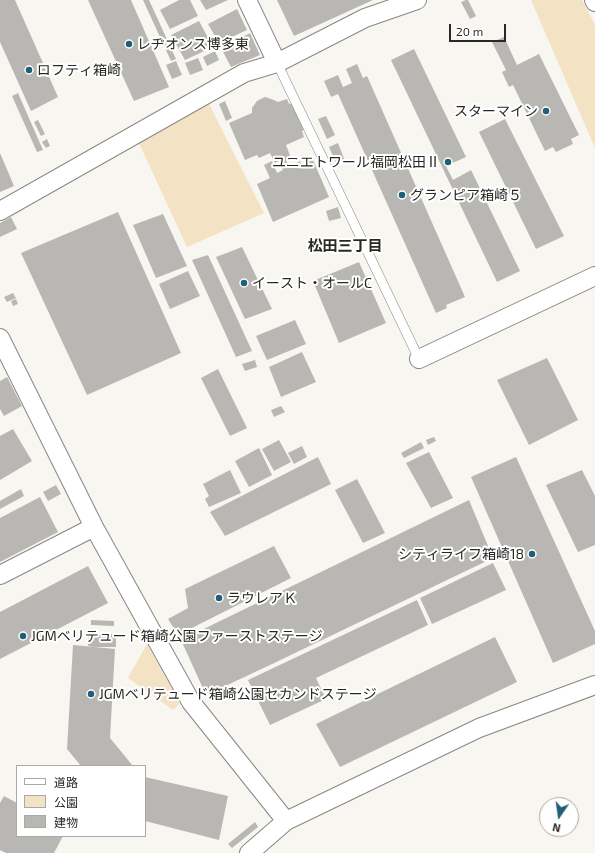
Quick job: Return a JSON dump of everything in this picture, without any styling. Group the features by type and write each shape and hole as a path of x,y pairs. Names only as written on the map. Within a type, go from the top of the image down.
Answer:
{"street":[{"path":"247,0 277,63"},
{"path":"0,211 244,73 277,63 365,18 417,0"},
{"path":"418,358 595,276"},
{"path":"0,338 94,528 191,702 286,821"},
{"path":"0,575 94,528"},
{"path":"249,853 286,821 479,728 595,685"}],"lane":[{"path":"277,63 418,358"}],"green space":[{"path":"531,0 582,0 595,25 595,148"},
{"path":"208,102 264,213 187,247 138,141"},
{"path":"147,644 180,703 173,710 128,678"}],"building":[{"name":"ロフティ箱崎","path":"0,0 15,0 58,97 31,111 0,42"},
{"name":"レヂオンス博多東","path":"88,0 131,0 169,87 134,101"},
{"path":"143,0 149,0 176,59 171,61"},
{"path":"179,0 190,0 198,16 170,29 160,10"},
{"path":"200,0 228,0 206,10"},
{"path":"277,0 373,0 294,36"},
{"path":"468,0 476,16 470,19 461,2"},
{"path":"237,9 247,30 219,43 208,24"},
{"path":"199,21 213,47 185,60 171,35"},
{"path":"250,33 260,55 231,67 221,48"},
{"name":"スターマイン","path":"504,37 517,65 539,54 579,135 571,139 573,144 556,152 553,147 545,151 513,85 509,87 502,72 506,70 492,42"},
{"name":"ユニエトワール福岡松田Ⅱ","path":"414,49 466,157 446,166 453,180 471,170 520,271 497,282 391,60"},
{"path":"215,51 219,60 207,66 203,57"},
{"path":"198,58 203,70 190,75 185,63"},
{"path":"176,61 182,75 172,79 166,65"},
{"name":"グランピア箱崎５","path":"357,64 363,78 367,76 465,297 446,305 447,308 436,313 338,94 331,97 324,81 338,75 343,87 352,83 346,69"},
{"path":"18,93 43,150 37,152 12,96"},
{"path":"265,97 278,102 287,99 289,104 292,103 304,130 302,131 304,137 286,145 291,158 286,160 289,167 300,161 302,165 313,160 329,197 273,222 257,184 270,178 264,165 272,161 277,173 283,170 279,161 275,163 270,153 259,158 257,155 245,160 229,123 252,113 252,108 257,101"},
{"path":"225,101 232,118 226,121 219,104"},
{"path":"326,116 335,135 327,139 318,119"},
{"path":"505,119 564,236 536,249 479,132"},
{"path":"38,120 45,134 41,136 34,122"},
{"path":"47,139 50,146 46,148 42,142"},
{"path":"338,143 345,161 337,165 329,147"},
{"path":"0,153 14,186 0,192"},
{"path":"338,207 341,218 329,221 326,211"},
{"path":"118,212 181,353 87,395 21,253"},
{"path":"163,214 187,266 156,278 133,225"},
{"path":"11,217 17,229 0,237 0,223"},
{"name":"イースト・オールC","path":"242,247 272,309 245,319 216,257"},
{"path":"208,255 252,351 236,357 192,260"},
{"path":"359,262 386,323 339,343 313,281"},
{"path":"188,271 200,296 170,309 159,284"},
{"path":"13,293 16,298 7,302 4,297"},
{"path":"16,299 18,304 13,306 11,301"},
{"path":"295,320 306,344 267,360 256,336"},
{"path":"302,352 316,382 281,397 269,367"},
{"path":"547,358 578,420 529,445 497,380"},
{"path":"255,360 257,367 245,371 242,364"},
{"path":"218,369 247,428 230,436 201,378"},
{"path":"7,377 22,406 4,416 0,409 0,381"},
{"path":"281,406 285,412 274,417 271,410"},
{"path":"13,429 32,461 0,480 0,436"},
{"path":"434,437 436,441 428,445 426,440"},
{"path":"279,440 291,462 274,471 262,449"},
{"path":"421,442 424,448 404,458 401,453"},
{"path":"302,446 307,457 294,464 288,453"},
{"path":"259,448 272,475 249,487 235,461"},
{"path":"429,452 453,498 431,508 406,463"},
{"path":"318,457 331,484 225,536 210,512"},
{"name":"シティライフ箱崎18","path":"516,457 595,631 595,644 553,663 471,477"},
{"path":"230,470 241,493 209,507 205,499 209,496 203,484"},
{"path":"582,470 595,496 595,545 578,552 546,485"},
{"path":"357,479 385,533 363,543 335,490"},
{"path":"56,485 61,494 48,501 43,492"},
{"path":"21,489 24,496 0,509 0,501"},
{"path":"40,497 58,532 0,562 0,518"},
{"path":"469,500 493,558 206,695 181,640"},
{"name":"ラウレアＫ","path":"274,546 291,578 178,635 168,619 188,608 185,589"},
{"path":"493,563 506,590 432,624 420,598"},
{"name":"JGMベリテュード箱崎公園ファーストステージ","path":"88,566 108,603 0,659 0,612"},
{"path":"417,600 428,625 316,678 326,699 270,725 248,680"},
{"path":"91,620 114,621 114,626 91,625"},
{"path":"88,634 116,634 116,647 88,647"},
{"path":"495,637 517,682 340,767 316,724"},
{"name":"JGMベリテュード箱崎公園セカンドステージ","path":"73,645 115,649 110,738 132,765 80,765 67,749"},
{"path":"146,777 228,796 219,840 146,821"},
{"path":"4,796 16,802 16,837 62,837 54,853 6,853 0,850 0,803"},
{"path":"255,822 258,827 232,848 228,844"}],"place":[{"name":"レヂオンス博多東","path":"129,44"},
{"name":"ロフティ箱崎","path":"29,70"},
{"name":"スターマイン","path":"546,111"},
{"name":"ユニエトワール福岡松田Ⅱ","path":"448,162"},
{"name":"グランピア箱崎５","path":"402,195"},
{"name":"イースト・オールC","path":"244,283"},
{"name":"シティライフ箱崎18","path":"532,554"},
{"name":"ラウレアＫ","path":"219,598"},
{"name":"JGMベリテュード箱崎公園ファーストステージ","path":"23,636"},
{"name":"JGMベリテュード箱崎公園セカンドステージ","path":"91,694"}],"district":[{"name":"松田三丁目","path":"345,246"}]}
